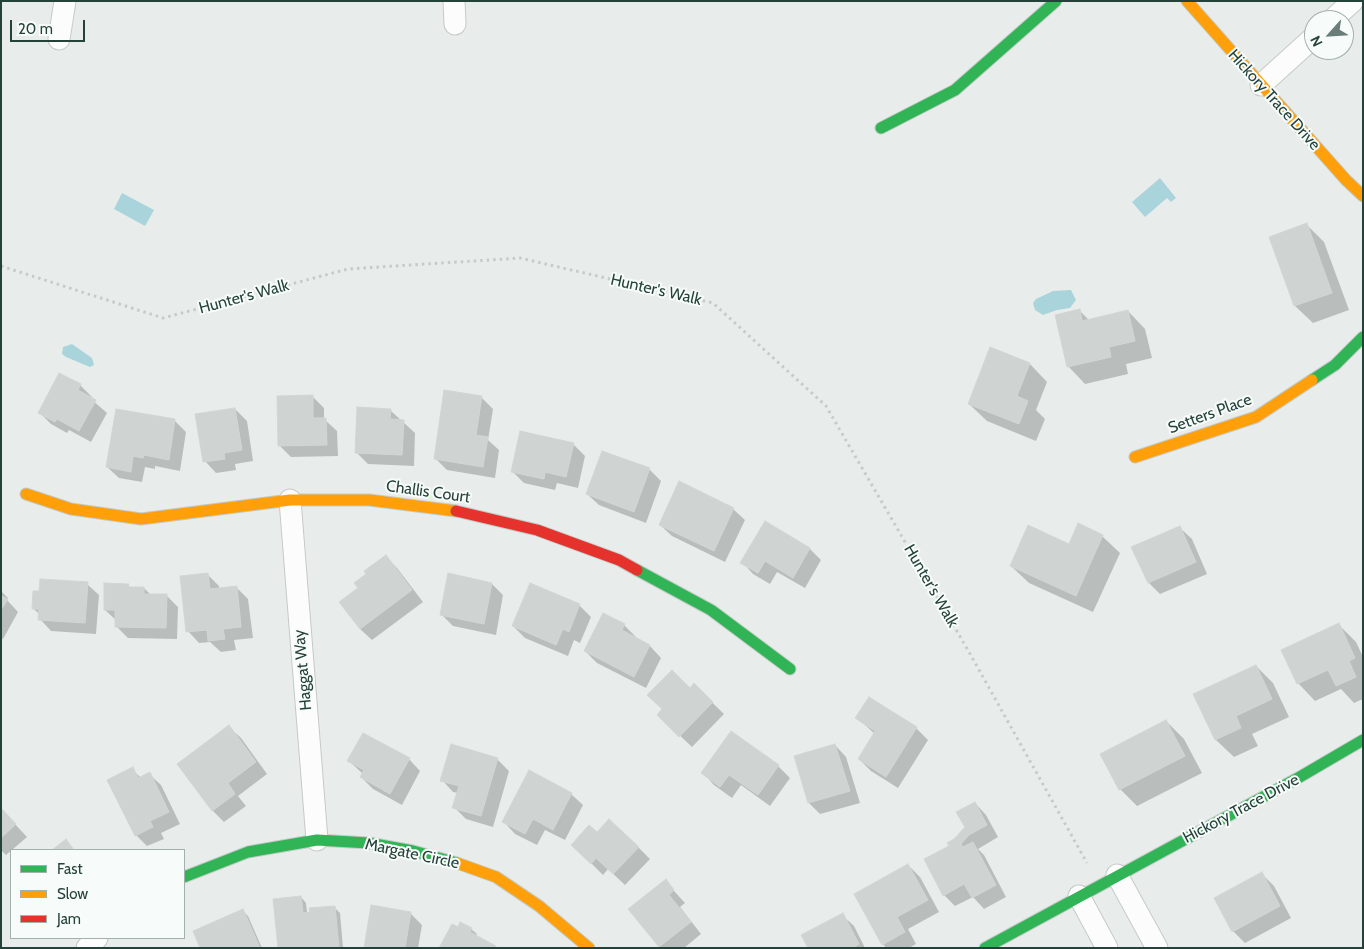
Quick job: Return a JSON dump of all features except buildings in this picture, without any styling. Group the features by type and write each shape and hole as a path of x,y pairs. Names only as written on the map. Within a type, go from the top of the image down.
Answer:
{"street":[{"path":"58,39 65,1"},
{"path":"454,1 455,24"},
{"path":"881,128 955,90 1056,1"},
{"name":"Hickory Trace Drive","path":"1187,1 1346,180 1363,196"},
{"path":"1343,10 1353,1"},
{"path":"1261,85 1304,46"},
{"name":"Setters Place","path":"1135,457 1256,417 1334,365 1363,337"},
{"name":"Challis Court","path":"26,494 71,509 141,519 290,500 369,500 468,514 537,530 619,560 711,610 790,669"},
{"name":"Haggat Way","path":"290,500 317,840"},
{"name":"Hickory Trace Drive","path":"985,948 1298,778 1363,740"},
{"name":"Margate Circle","path":"185,877 248,852 284,845 317,840 369,843 413,851 486,872 539,906 589,948"},
{"path":"1108,880 1157,948"},
{"path":"1079,896 1107,948"}],"path":[{"name":"Hunter's Walk","path":"1,266 163,318 348,269 520,258 713,303 826,406 969,652 1108,880"}],"water":[{"path":"1160,178 1176,198 1171,202 1167,198 1145,217 1132,202"},
{"path":"122,193 154,210 145,226 114,209"},
{"path":"1071,290 1076,300 1070,308 1043,315 1035,310 1033,303 1036,299 1053,291"},
{"path":"72,344 92,358 94,365 90,367 62,354 63,347"}],"traffic: fast":[{"path":"881,128 955,90 1056,1"},
{"path":"1312,380 1335,365 1363,337"},
{"path":"637,570 711,610 790,669"},
{"path":"985,948 1298,778 1363,740"},
{"path":"185,877 248,852 317,840 369,843 413,851 457,863"}],"traffic: slow":[{"path":"1187,1 1346,180 1363,196"},
{"path":"1135,457 1256,417 1312,380"},
{"path":"26,494 71,509 141,519 290,500 369,500 456,511"},
{"path":"457,863 496,877 539,906 589,948"}],"traffic: jam":[{"path":"456,511 537,530 619,560 637,570"}]}
